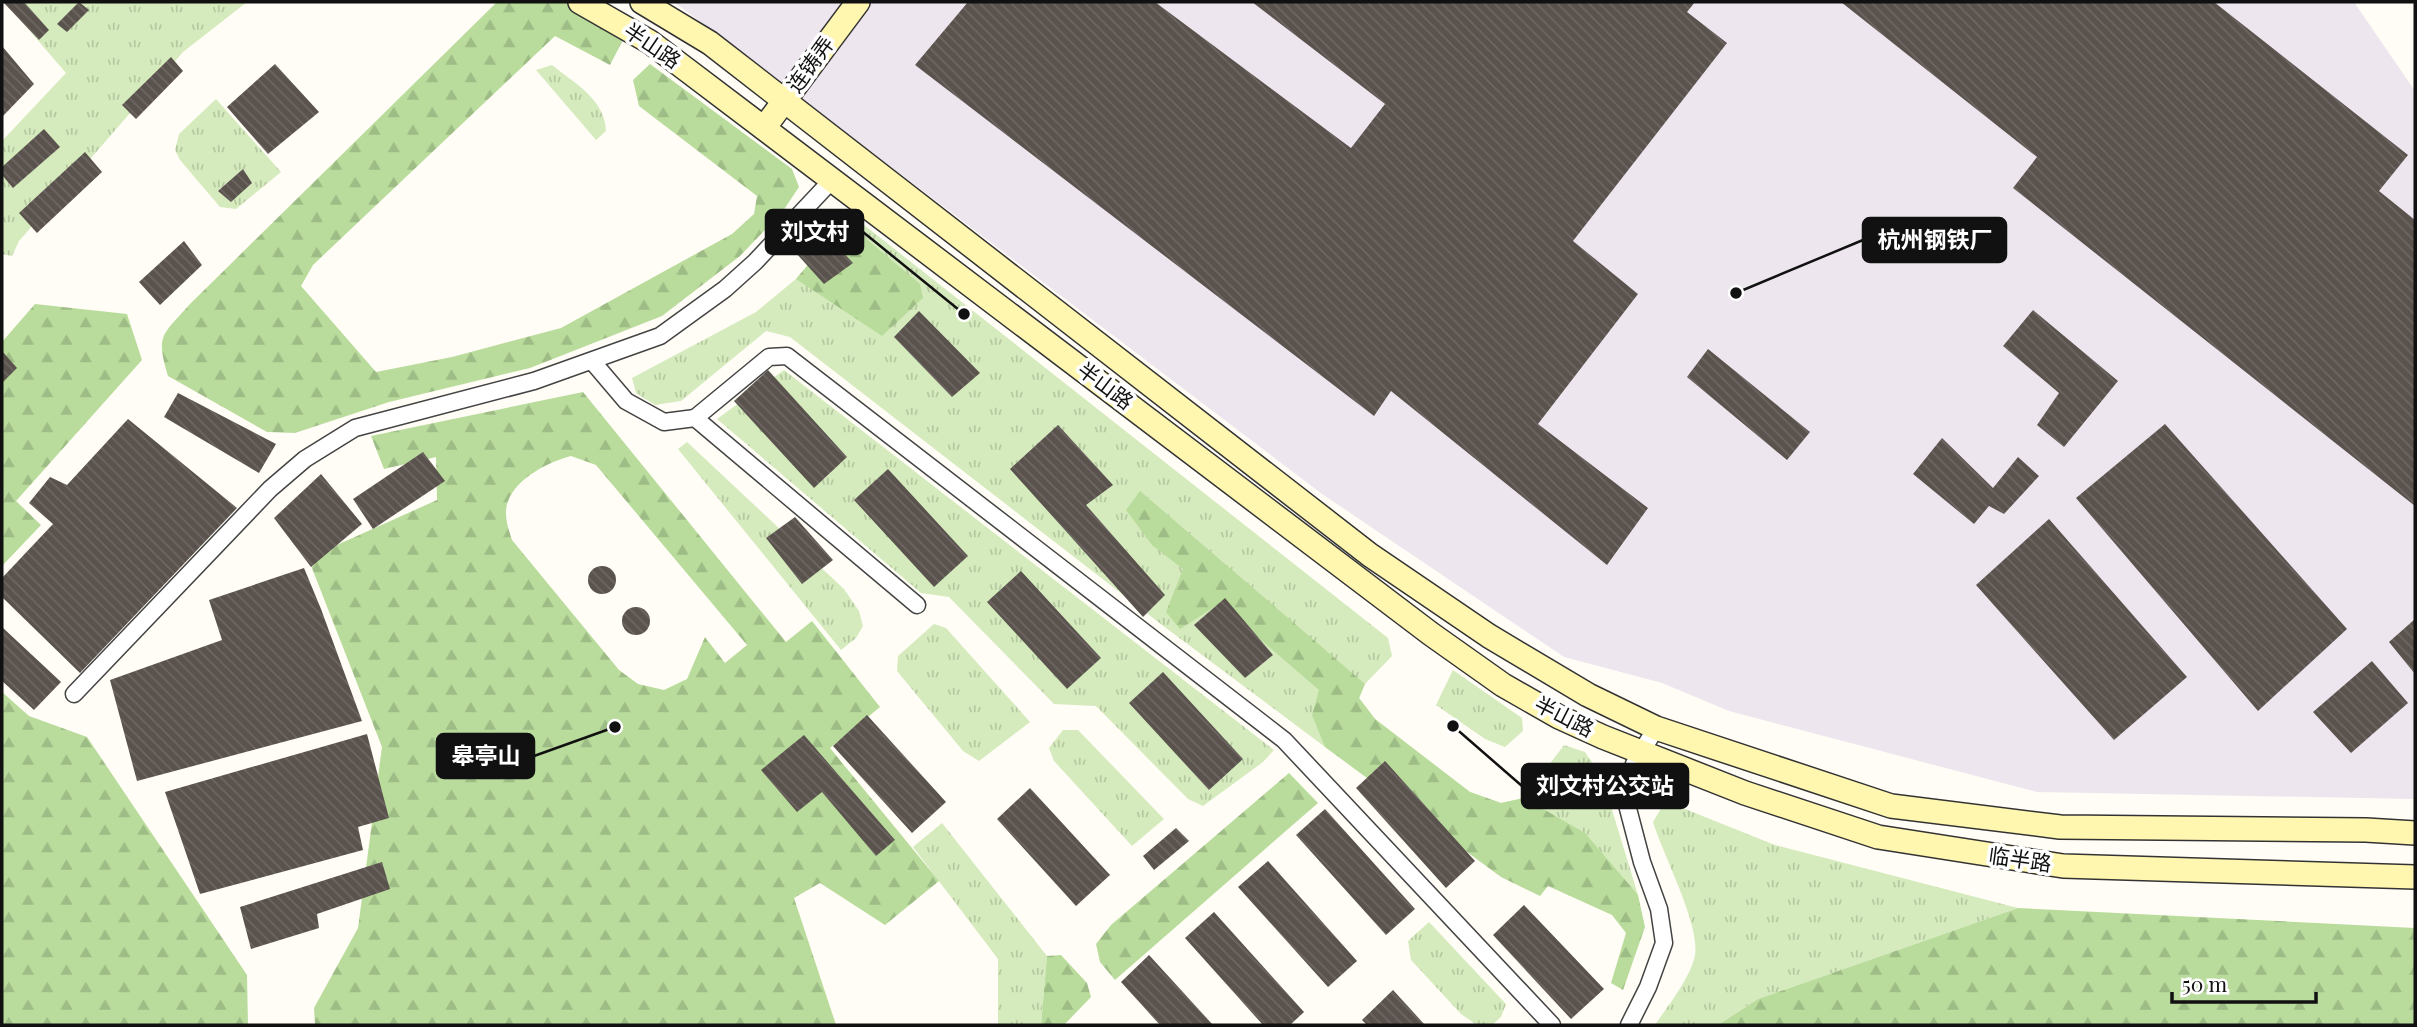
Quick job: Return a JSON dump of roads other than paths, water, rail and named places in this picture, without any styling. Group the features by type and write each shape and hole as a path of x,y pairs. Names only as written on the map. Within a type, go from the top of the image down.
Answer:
{"main road":[{"name":"半山路","path":"580,2 650,42 963,277 1431,635 1503,685 1559,717 1641,752"},
{"name":"半山路","path":"642,2 710,43 1370,555 1489,636 1588,695 1657,728"},
{"name":"连铸弄","path":"764,128 858,2"},
{"name":"临半路","path":"1657,728 1891,806 2060,827 2366,830 2415,834"},
{"name":"临半路","path":"1641,752 1745,793 1878,837 1955,850 2063,866 2415,877"}],"street":[{"path":"74,694 270,489 305,459 355,428 534,381 660,336 725,289 755,262 832,180"},
{"path":"592,361 626,401 664,422 695,418 769,357 787,356 1284,740 1552,1025"},
{"path":"695,418 917,605"},
{"path":"1629,1025 1658,964 1664,943 1658,909 1626,801 1634,764 1657,728"}],"place":[{"name":"杭州钢铁厂","path":"1736,293"},
{"name":"刘文村","path":"964,314"},
{"name":"刘文村公交站","path":"1453,726"},
{"name":"皋亭山","path":"615,727"}]}
